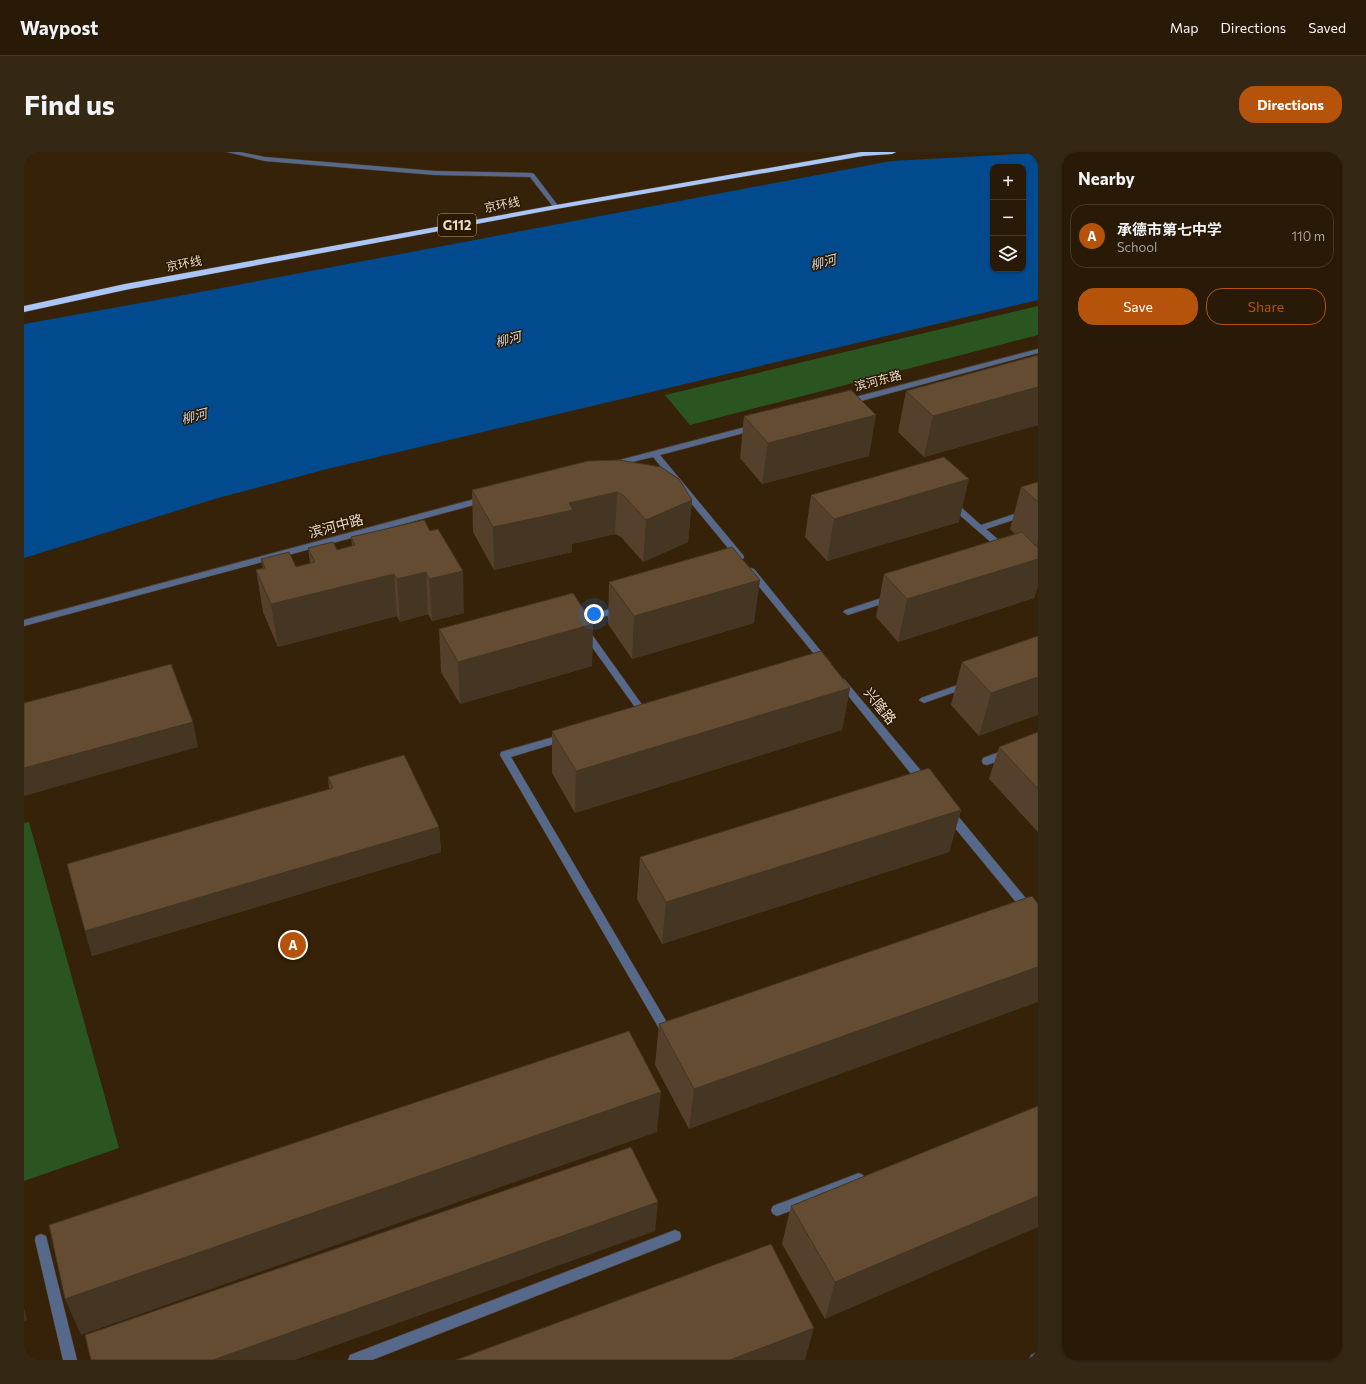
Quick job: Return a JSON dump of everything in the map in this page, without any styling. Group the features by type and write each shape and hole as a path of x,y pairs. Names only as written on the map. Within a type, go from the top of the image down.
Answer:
{"highway":[{"name":"京环线","path":"24,309 125,287 556,207 863,154 892,152"}],"street":[{"path":"230,152 265,159 435,173 532,175 556,207"},
{"name":"滨河东路","path":"839,404 1038,351"},
{"path":"609,466 762,425"},
{"name":"兴隆路","path":"655,454 929,788"},
{"path":"942,495 1009,554"},
{"name":"滨河中路","path":"24,623 493,497"},
{"path":"980,528 1038,509"},
{"path":"848,612 901,595"},
{"path":"631,606 575,622 645,715"},
{"path":"924,700 974,683"},
{"path":"571,736 505,756 672,1040 679,1037"},
{"path":"987,761 1016,750"},
{"path":"944,806 1026,913 1038,921"},
{"path":"777,1210 866,1176"},
{"path":"355,1360 675,1236"},
{"path":"41,1240 70,1360"}],"green space":[{"path":"1038,306 1038,335 690,425 665,395"},
{"path":"29,822 119,1148 24,1181 24,823"}],"water":[{"name":"柳河","path":"1038,153 1038,300 327,469 218,498 24,558 24,324 891,161"}],"building":[{"path":"1038,355 1038,387 933,416 906,391"},
{"path":"851,390 876,415 768,443 744,416"},
{"path":"944,457 969,479 834,519 811,495"},
{"path":"619,460 661,467 679,479 692,500 646,520 623,495 617,492 569,503 573,510 493,527 472,490 588,461"},
{"path":"1038,482 1038,502 1021,487"},
{"path":"424,520 430,531 438,529 463,571 429,579 426,572 397,579 394,574 271,604 256,570 265,568 261,559 289,552 296,567 315,562 308,548 333,542 337,550 355,545 351,537"},
{"path":"1022,532 1038,548 1038,559 907,599 884,574"},
{"path":"732,547 760,580 634,616 609,582"},
{"path":"573,593 593,624 458,662 439,629"},
{"path":"1038,636 1038,677 991,693 962,662"},
{"path":"821,651 850,688 576,771 552,731"},
{"path":"171,664 193,722 24,768 24,703"},
{"path":"1038,732 1038,789 999,747"},
{"path":"404,755 439,827 85,931 67,864 333,788 328,777"},
{"path":"929,768 961,810 666,902 640,857"},
{"path":"1032,896 1038,904 1038,967 694,1089 659,1024"},
{"path":"629,1031 661,1092 65,1299 49,1225"},
{"path":"1038,1106 1038,1196 835,1282 791,1206"},
{"path":"631,1147 658,1202 213,1360 91,1360 85,1335"},
{"path":"771,1244 814,1328 730,1360 456,1360"}],"place":[{"name":"承德市第七中学","path":"293,945"}]}
